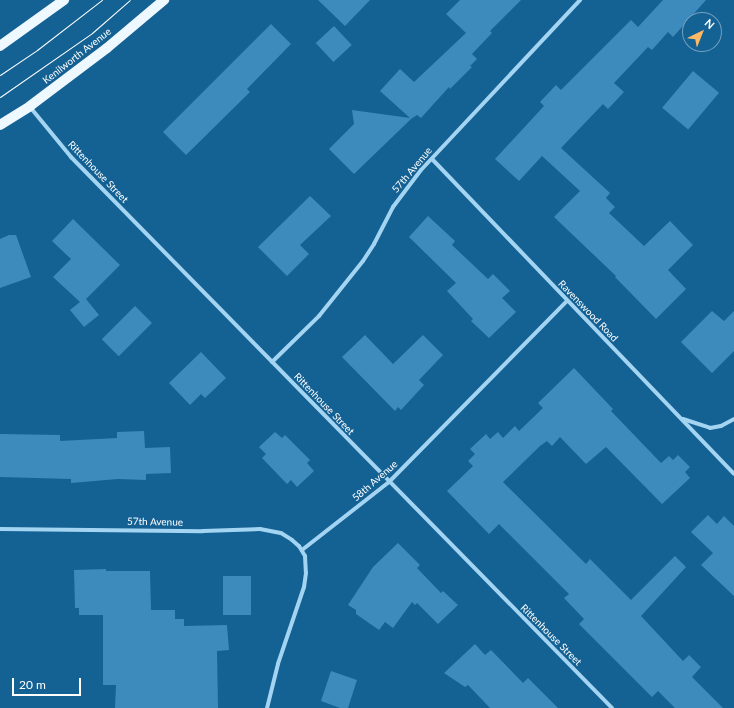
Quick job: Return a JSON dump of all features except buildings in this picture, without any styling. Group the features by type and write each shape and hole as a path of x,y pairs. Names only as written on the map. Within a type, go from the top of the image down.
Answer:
{"main road":[{"path":"0,46 64,0"},
{"name":"Kenilworth Avenue","path":"0,125 30,106 107,48 164,0"}],"street":[{"name":"57th Avenue","path":"272,362 319,316 362,261 374,244 393,207 421,170 580,0"},
{"name":"Rittenhouse Street","path":"30,106 71,157 612,708"},
{"name":"Ravenswood Road","path":"432,159 734,474"},
{"name":"58th Avenue","path":"302,550 389,482 567,301"},
{"path":"681,418 700,426 710,428 722,426 734,420"},
{"name":"57th Avenue","path":"0,529 203,531 260,529 281,533 296,542 302,550"},
{"path":"267,708 278,664 304,587 306,562 302,550"}],"tram line":[{"path":"0,75 37,50 102,0"},
{"path":"0,97 92,33 130,0"}]}
